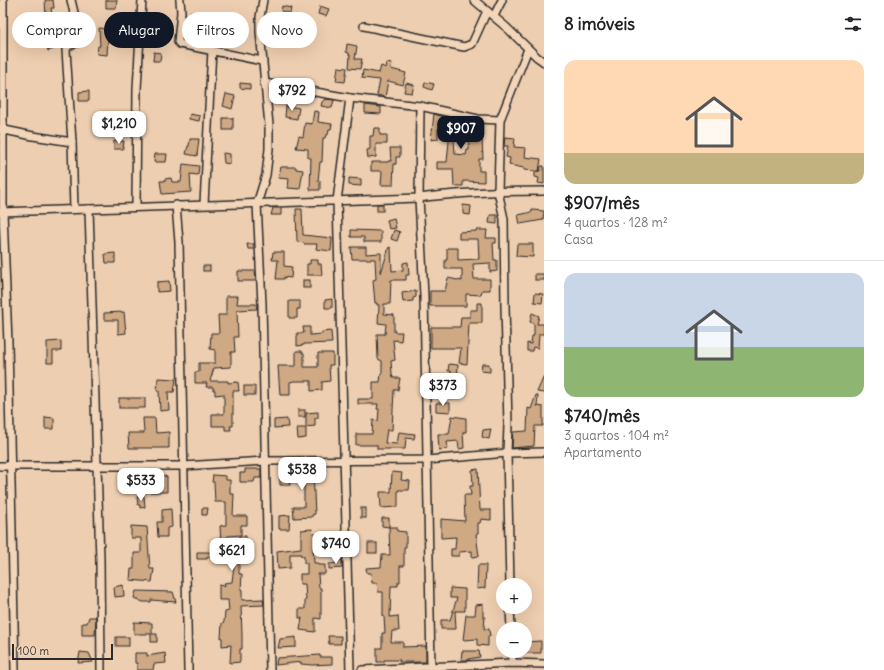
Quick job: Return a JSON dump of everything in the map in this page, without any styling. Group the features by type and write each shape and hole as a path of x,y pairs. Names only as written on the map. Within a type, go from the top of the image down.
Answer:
{"street":[{"path":"3,0 2,212 8,343 16,670"},
{"path":"71,0 80,38 79,42 68,46 66,50 72,142 74,210"},
{"path":"136,207 137,89 142,0"},
{"path":"180,0 181,12 178,42 182,45 262,61"},
{"path":"263,0 260,24 262,61 269,125 269,149 266,175 257,204 262,304 270,670"},
{"path":"474,0 494,16 528,49 544,62"},
{"path":"494,16 502,0"},
{"path":"364,26 464,47 472,44 487,11"},
{"path":"510,578 506,453 508,425 504,219 498,191 500,120 528,49"},
{"path":"204,204 212,50"},
{"path":"264,83 350,98 420,106 478,119 500,120"},
{"path":"350,98 337,201 350,670"},
{"path":"420,106 419,198 424,296 431,667"},
{"path":"2,129 33,136 72,142"},
{"path":"2,212 204,204 257,204 419,198 457,193 544,191"},
{"path":"176,205 179,242 188,670"},
{"path":"89,209 98,467 101,670"},
{"path":"0,466 183,466 265,461 427,460 506,453 544,452"},
{"path":"512,658 512,663"},
{"path":"362,670 512,663 544,664"}],"building":[{"path":"45,0 53,0 54,8 51,8 52,12 46,12"},
{"path":"106,0 117,0 116,8 106,8"},
{"path":"282,6 291,8 290,12 281,11"},
{"path":"320,6 329,9 326,16 318,14"},
{"path":"99,28 104,28 104,48 107,48 107,55 97,54 98,46 100,46"},
{"path":"347,44 357,46 355,59 362,59 360,69 349,68 350,55 346,52"},
{"path":"47,48 54,48 54,49 48,51"},
{"path":"154,52 161,53 160,61 153,61"},
{"path":"387,63 392,64 391,69 406,73 403,85 388,81 385,97 377,95 380,80 362,78 363,70 379,73 381,66 386,68"},
{"path":"338,67 347,68 345,82 336,81"},
{"path":"425,82 434,84 432,90 424,87"},
{"path":"240,83 250,84 250,89 240,88"},
{"path":"406,83 414,85 412,93 404,92"},
{"path":"89,91 89,101 79,101 79,92"},
{"path":"226,94 235,96 232,109 223,106"},
{"path":"325,99 334,100 332,108 321,106"},
{"path":"365,105 381,107 381,114 365,113"},
{"path":"286,106 299,108 297,119 285,117"},
{"path":"314,111 319,112 318,122 332,124 328,135 323,138 322,162 320,162 318,181 320,181 320,190 310,190 311,158 308,158 308,149 296,148 299,136 303,137 305,123 312,124"},
{"path":"190,114 200,116 199,121 189,119"},
{"path":"434,114 444,118 463,121 463,129 477,127 478,138 482,138 483,159 479,159 479,171 484,171 484,182 463,181 463,186 454,186 453,169 437,169 437,162 447,162 449,141 448,130 438,129 438,139 431,140","holes":["469,138 469,150 467,150 466,155 455,154 454,139"]},
{"path":"113,116 115,134 109,135 107,117"},
{"path":"223,118 233,118 233,130 223,130"},
{"path":"374,128 380,128 380,135 387,135 387,144 376,144 376,157 368,158 367,150 370,149 370,136 373,136"},
{"path":"505,137 515,138 514,147 526,148 525,157 541,159 539,171 541,166 544,166 544,184 538,183 539,178 535,177 535,171 524,170 524,168 509,165 510,158 506,157 508,146 504,146"},
{"path":"190,139 199,139 197,156 186,154"},
{"path":"114,141 124,141 123,149 114,149"},
{"path":"390,148 400,148 400,157 396,157 396,164 394,164 393,185 381,185 382,171 371,171 371,162 391,161"},
{"path":"223,153 230,154 230,164 224,163"},
{"path":"155,154 167,154 166,162 154,162"},
{"path":"183,164 199,166 198,175 190,174 191,192 162,194 160,181 165,181 165,179 171,178 172,182 181,182"},
{"path":"281,167 296,167 296,169 303,170 300,189 288,188 289,179 278,178"},
{"path":"349,178 361,179 361,186 349,185"},
{"path":"377,204 383,204 383,211 377,211"},
{"path":"463,205 471,206 470,215 463,214"},
{"path":"273,208 281,208 281,215 271,215"},
{"path":"296,209 302,209 303,235 332,238 331,251 316,249 317,244 304,244 297,242"},
{"path":"532,210 544,211 543,220 520,224 518,215 532,212"},
{"path":"490,215 497,215 497,224 489,223"},
{"path":"394,218 396,228 389,229 387,220"},
{"path":"351,230 381,231 381,242 364,242 364,237 351,237"},
{"path":"394,230 400,232 397,241 391,239"},
{"path":"487,230 486,238 496,238 496,243 493,243 494,260 497,260 497,271 490,272 490,263 473,264 474,279 490,279 490,290 482,290 481,295 466,294 466,306 430,306 430,291 445,291 448,278 462,281 462,269 445,269 447,248 458,248 458,260 479,259 478,239 459,239 459,232"},
{"path":"247,244 254,244 254,249 248,249"},
{"path":"517,244 533,244 533,257 516,256"},
{"path":"351,247 366,247 366,254 381,253 381,273 389,247 391,248 392,271 403,270 403,263 408,262 409,275 406,275 406,280 391,280 390,304 384,304 384,314 394,315 394,332 402,332 401,341 393,340 395,360 391,361 392,373 393,378 400,378 398,390 394,390 392,430 387,430 385,443 397,444 399,432 415,434 414,439 406,438 405,449 377,449 377,445 356,445 356,434 372,434 373,420 378,421 378,404 358,404 358,399 373,399 373,382 380,382 382,374 382,361 378,359 377,334 385,334 386,324 378,323 379,305 375,303 373,281 376,279 375,259 352,259"},
{"path":"273,252 284,252 284,266 292,267 291,278 284,277 284,279 276,279 278,260 272,260"},
{"path":"115,253 115,263 106,263 105,254"},
{"path":"310,260 318,260 318,264 321,264 322,275 307,275 307,264 310,264"},
{"path":"203,266 210,266 210,271 203,271"},
{"path":"238,271 255,271 256,281 238,281"},
{"path":"535,274 544,274 544,280 535,280"},
{"path":"303,280 310,280 310,288 303,288"},
{"path":"169,281 170,291 157,292 157,282"},
{"path":"416,291 416,297 413,298 413,301 403,302 402,293"},
{"path":"535,293 543,294 542,303 534,302"},
{"path":"226,296 238,296 237,304 256,304 257,309 237,310 238,337 234,337 235,352 231,352 231,367 214,368 210,381 228,381 228,383 238,382 239,391 233,391 233,426 230,426 231,430 225,430 225,426 212,426 212,414 224,414 224,394 215,395 215,390 213,390 213,387 206,387 207,383 195,383 195,372 199,372 199,363 215,363 215,350 210,349 211,333 219,333 218,315 226,315"},
{"path":"332,299 332,308 325,308 325,300"},
{"path":"289,301 300,301 300,309 297,309 297,318 289,318"},
{"path":"477,303 482,303 482,323 469,323 467,364 459,363 461,348 431,348 431,327 460,327 461,317 470,317 470,310 477,310"},
{"path":"124,312 126,333 118,334 118,320 104,320 104,313"},
{"path":"532,313 539,316 537,324 544,324 544,334 539,334 538,348 533,347 532,351 527,351 527,343 531,344 532,336 534,336 534,324 530,322"},
{"path":"303,327 310,327 310,335 322,334 322,332 331,331 332,343 304,344 297,346 297,333 304,333"},
{"path":"61,341 61,351 53,351 53,363 47,363 47,342"},
{"path":"296,351 302,351 302,353 304,353 304,367 318,367 318,353 333,353 333,365 329,365 330,381 322,382 322,390 311,391 311,381 294,381 290,382 290,395 280,395 278,366 296,366"},
{"path":"449,364 458,365 457,381 459,380 460,391 450,390 451,371 448,371"},
{"path":"482,364 489,364 490,372 481,371"},
{"path":"544,376 544,393 537,392"},
{"path":"158,378 176,379 174,392 168,392 169,410 160,411 159,391 157,391"},
{"path":"244,386 255,386 255,395 244,395"},
{"path":"536,395 538,396 537,406 543,407 543,426 535,426 534,446 512,448 513,432 527,431 528,408 531,409"},
{"path":"119,398 145,398 145,408 119,408"},
{"path":"436,403 450,403 450,412 436,411"},
{"path":"298,410 305,410 305,417 298,417"},
{"path":"318,412 318,418 315,418 315,426 306,427 306,413"},
{"path":"452,416 466,418 466,432 463,432 464,448 459,449 458,441 447,442 448,449 439,450 438,434 449,434"},
{"path":"45,417 54,418 54,429 45,429"},
{"path":"143,418 155,418 156,433 169,432 169,448 129,448 128,433 144,433"},
{"path":"287,419 288,427 274,428 274,420"},
{"path":"297,428 306,428 306,438 298,439"},
{"path":"491,429 489,439 482,437 483,430"},
{"path":"245,469 261,469 261,478 255,478 254,482 240,482 240,473 245,473"},
{"path":"283,469 313,471 315,514 312,515 312,517 294,518 293,507 304,507 304,479 289,479 290,485 280,485 280,477 283,476"},
{"path":"478,469 480,510 491,510 491,520 481,519 480,523 478,523 478,533 476,534 479,556 472,557 472,551 459,552 459,556 451,556 451,549 455,549 456,537 441,538 441,519 465,521 464,495 471,495 470,486 473,486 472,470"},
{"path":"392,472 402,473 401,480 410,481 409,490 398,490 398,507 381,508 380,492 391,492"},
{"path":"156,473 167,477 167,492 144,492 145,481 153,481"},
{"path":"213,475 226,476 226,480 230,480 230,494 234,494 233,516 247,516 247,525 241,525 241,535 228,536 227,539 227,551 239,551 239,574 242,574 242,600 263,599 264,605 241,606 242,649 240,649 240,662 230,663 231,645 222,646 222,623 224,622 225,612 229,611 228,600 219,600 219,585 225,586 224,583 232,582 234,565 231,565 229,561 223,562 223,556 220,556 220,526 226,525 226,502 215,502 214,482 212,482"},
{"path":"144,496 145,507 140,508 137,497"},
{"path":"202,508 208,508 207,515 202,515"},
{"path":"361,508 366,508 366,518 361,518"},
{"path":"171,509 172,527 167,528 167,537 158,537 157,522 162,522 162,510"},
{"path":"290,515 289,529 279,529 279,516"},
{"path":"382,518 389,518 389,527 382,526"},
{"path":"131,526 147,527 150,569 154,569 152,582 130,580 131,569 134,569 134,553 141,553 141,538 131,538"},
{"path":"389,527 397,527 397,531 406,532 404,566 400,566 400,582 398,582 398,586 391,586 390,617 398,616 399,631 392,631 391,642 403,642 403,647 426,646 426,662 399,662 400,660 384,660 384,662 377,662 377,648 382,648 382,633 385,633 383,592 378,592 377,583 372,583 371,573 367,573 366,568 381,567 382,555 390,555"},
{"path":"312,529 313,534 317,534 317,545 313,546 314,563 318,563 318,565 325,565 325,574 318,574 319,588 321,588 321,619 315,618 315,632 300,630 302,618 299,618 299,609 305,609 306,600 305,584 300,584 300,574 307,574 307,563 304,563 304,556 301,556 301,554 290,554 290,568 278,569 277,551 301,548 301,530"},
{"path":"239,536 246,536 245,555 239,555"},
{"path":"368,543 377,543 377,553 368,553"},
{"path":"197,552 210,552 210,557 207,557 207,559 197,559"},
{"path":"338,560 342,560 342,568 329,569 329,564 338,563"},
{"path":"478,565 486,565 485,588 477,589"},
{"path":"123,585 124,596 115,597 114,587"},
{"path":"450,588 465,589 465,611 455,611 456,629 441,629 441,620 450,620 457,598 450,598"},
{"path":"136,591 173,592 176,602 151,600 151,602 143,602 134,598"},
{"path":"483,604 483,617 485,617 484,629 489,629 490,636 488,636 488,646 477,645 477,639 463,640 466,615 475,615 476,605"},
{"path":"89,617 96,617 95,635 82,635 82,623 87,623"},
{"path":"134,622 152,623 152,634 157,634 157,642 151,642 151,634 134,634"},
{"path":"328,636 341,636 341,644 329,644"},
{"path":"116,637 129,637 129,646 116,646"},
{"path":"296,637 296,647 278,648 280,639"},
{"path":"541,641 541,653 532,653 532,642"},
{"path":"462,651 479,651 480,657 469,660 461,660"},
{"path":"80,652 89,653 93,662 78,663"},
{"path":"135,653 147,653 147,656 165,653 166,663 154,664 153,670 137,670"},
{"path":"320,655 320,657 332,657 332,664 312,665 301,664 301,662 276,665 277,658"}]}
